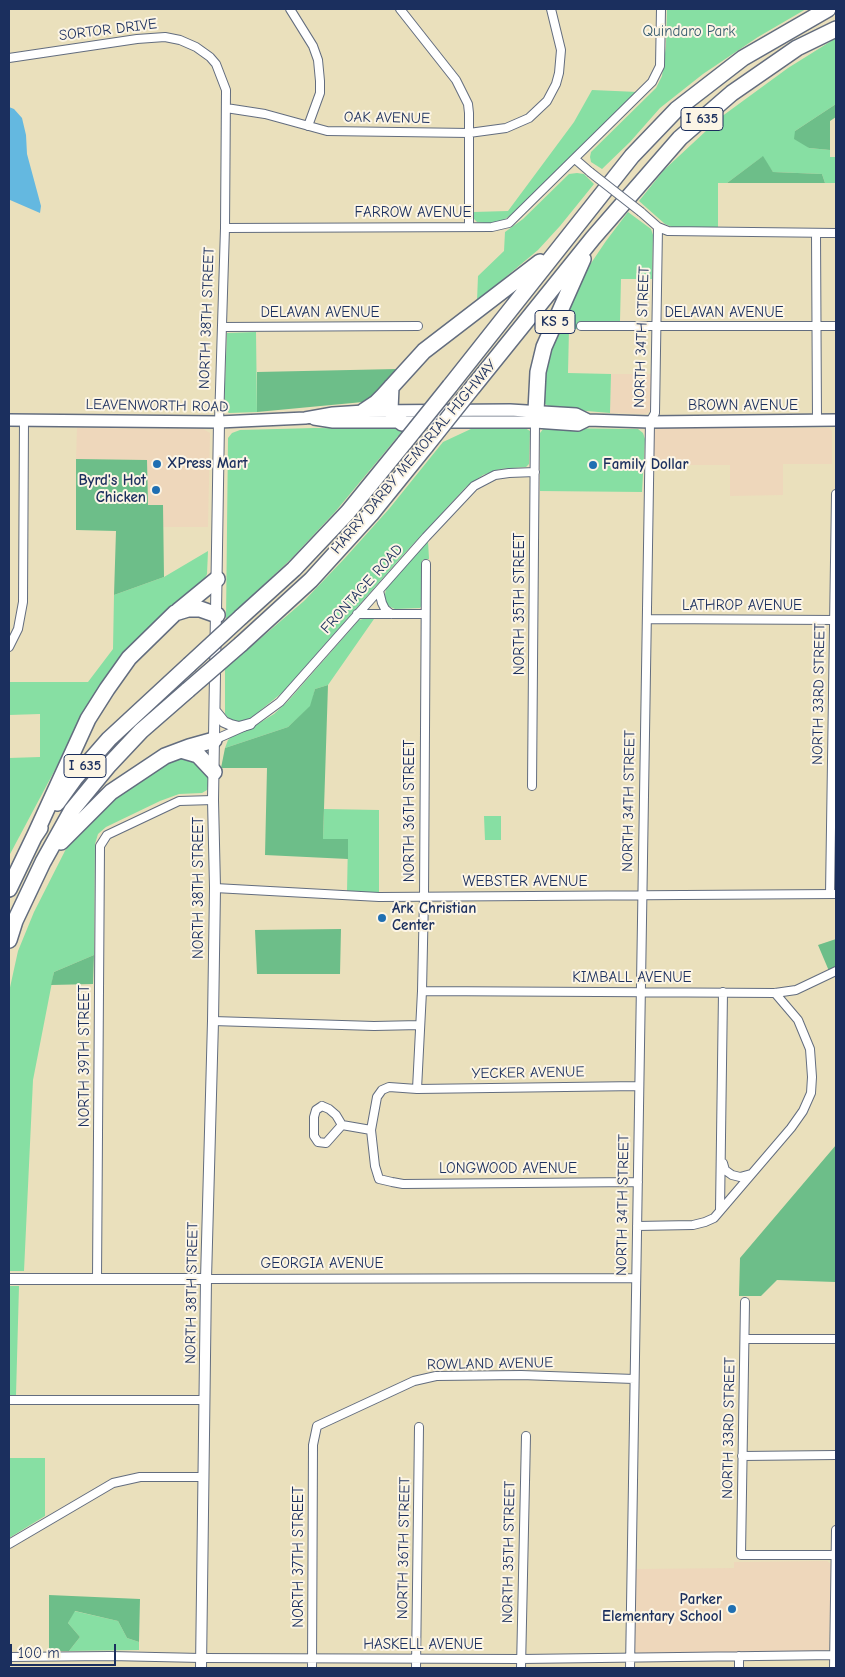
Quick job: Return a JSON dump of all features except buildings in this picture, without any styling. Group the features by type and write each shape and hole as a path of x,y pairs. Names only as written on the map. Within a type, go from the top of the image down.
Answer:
{"highway":[{"name":"HARRY DARBY MEMORIAL HIGHWAY","path":"9,889 34,837 75,778 109,739 294,569 348,512 406,442 632,156 677,109 743,58 828,9"},
{"name":"HARRY DARBY MEMORIAL HIGHWAY","path":"9,940 15,921 43,862 72,810 109,765 141,731 241,644 310,580 371,514 593,238 680,138 732,93 797,48 836,29"},
{"name":"KS 5","path":"535,417 538,372 544,346 593,238"},
{"path":"364,410 376,403 424,351 559,248"},
{"path":"391,387 390,410 402,423"},
{"path":"34,837 88,719 102,696 129,658 175,613 217,579"},
{"path":"175,613 188,609 200,609 217,615"},
{"path":"43,862 69,832 111,792 165,756 214,740"},
{"path":"181,750 198,755 214,772"}],"main road":[{"name":"LEAVENWORTH ROAD","path":"9,420 219,422 305,418 364,410 535,417"},
{"name":"LEAVENWORTH ROAD","path":"305,418 333,422 402,423 576,414 588,420 650,422"},
{"name":"BROWN AVENUE","path":"650,422 836,420"}],"street":[{"path":"290,9 313,46 318,60 320,93 308,126"},
{"path":"400,9 456,80 468,104 469,227"},
{"name":"OAK AVENUE","path":"226,108 265,114 328,131 469,133 497,130 529,118 543,105 556,84 560,61 560,42 551,9"},
{"path":"661,9 660,66 652,82 575,159 658,227 668,231 836,233"},
{"name":"SORTOR DRIVE","path":"9,58 137,39 172,38 196,47 216,64 226,90 226,108"},
{"name":"NORTH 38TH STREET","path":"201,1663 206,1279 215,888 213,800 219,422 225,228 226,108"},
{"name":"FARROW AVENUE","path":"225,228 492,227 509,223 575,159"},
{"name":"NORTH 34TH STREET","path":"630,1668 650,422 655,413 658,227"},
{"path":"816,233 817,421"},
{"name":"DELAVAN AVENUE","path":"222,327 418,326"},
{"name":"DELAVAN AVENUE","path":"581,326 836,326"},
{"name":"NORTH 35TH STREET","path":"532,786 535,417"},
{"path":"9,647 18,629 23,602 24,420"},
{"name":"FRONTAGE ROAD","path":"214,740 250,724 280,702 426,537 474,486 495,476 534,472"},
{"name":"NORTH 33RD STREET","path":"833,894 836,494"},
{"name":"NORTH 36TH STREET","path":"417,1089 424,897 426,564"},
{"path":"379,590 385,609 392,614"},
{"path":"357,614 425,614"},
{"name":"LATHROP AVENUE","path":"647,619 835,620"},
{"path":"215,711 224,722 231,725 250,724"},
{"name":"NORTH 39TH STREET","path":"97,1279 100,846 107,834 178,801 213,800"},
{"name":"WEBSTER AVENUE","path":"215,888 285,890 340,895 424,897 833,894"},
{"name":"KIMBALL AVENUE","path":"422,991 775,993 796,990 836,971"},
{"path":"720,1210 723,992"},
{"path":"637,1226 693,1225 714,1218 791,1128 803,1111 811,1093 810,1049 798,1020 775,993"},
{"path":"213,1021 374,1026 420,1025"},
{"name":"YECKER AVENUE","path":"417,1089 640,1086"},
{"path":"342,1125 326,1142 318,1142 314,1136 314,1117 316,1110 322,1106 329,1109 342,1125 371,1130 377,1097 382,1090 390,1087 417,1089"},
{"name":"LONGWOOD AVENUE","path":"371,1130 378,1179 403,1184 638,1182"},
{"path":"722,1160 725,1170 732,1175 740,1177 753,1173"},
{"name":"GEORGIA AVENUE","path":"9,1279 635,1278"},
{"name":"NORTH 33RD STREET","path":"745,1302 741,1555 836,1555"},
{"path":"744,1339 836,1339"},
{"name":"ROWLAND AVENUE","path":"313,1445 317,1426 414,1381 436,1376 521,1375 634,1379"},
{"path":"9,1400 205,1400"},
{"name":"NORTH 36TH STREET","path":"416,1668 419,1427"},
{"name":"NORTH 35TH STREET","path":"521,1668 526,1436"},
{"name":"NORTH 37TH STREET","path":"312,1668 313,1445"},
{"path":"742,1456 836,1455"},
{"path":"9,1544 113,1483 140,1477 203,1478"},
{"path":"834,1668 836,1530"},
{"name":"HASKELL AVENUE","path":"9,1657 110,1656 201,1663 312,1658 521,1659 835,1655"},
{"path":"739,1656 739,1668"}],"shaded area":[{"path":"611,374 652,374 652,406 648,413 610,413"},
{"path":"77,428 203,429 210,433 208,527 163,527 163,505 148,505 147,460 76,459"},
{"path":"658,428 829,428 832,431 832,464 783,464 783,495 730,496 730,465 653,465 654,431"},
{"name":"Parker Elementary School","path":"827,1561 831,1564 829,1649 826,1651 637,1653 634,1650 635,1569 734,1568 734,1562"}],"green space":[{"name":"Quindaro Park","path":"667,9 806,9 758,37 703,74 660,108 630,142 602,169 591,162 591,152 656,88 662,76 666,46"},
{"path":"836,38 836,104 795,131 809,148 830,150 830,157 836,157 836,183 825,183 822,174 773,172 762,157 727,183 718,183 718,228 672,227 665,224 639,201 664,170 721,117 788,68"},
{"path":"592,90 638,92 511,215 502,221 491,224 477,222 473,218 473,212 508,211 574,122"},
{"path":"836,104 836,117 830,121 830,150 809,148 794,139 795,131"},
{"path":"763,156 773,172 822,174 825,183 727,183"},
{"path":"569,174 584,174 594,184 538,250 477,301 478,276 504,251 505,232 523,219"},
{"path":"628,212 651,229 653,235 652,279 621,279 620,321 579,321 577,329 569,329 568,373 611,374 610,413 552,408 545,404 541,396 541,372 579,281"},
{"path":"256,332 257,412 229,413 224,409 227,333"},
{"path":"397,369 373,396 363,402 257,412 257,372"},
{"path":"314,428 404,429 335,512 291,559 226,620 228,438 232,433 240,430"},
{"path":"473,428 525,428 530,431 529,464 526,467 500,469 483,475 466,487 404,554 283,692 251,718 242,722 229,719 225,714 225,669 304,601 389,509 443,442"},
{"path":"544,428 638,429 643,433 645,439 642,492 540,491 540,433"},
{"path":"76,459 147,460 148,505 163,505 164,577 114,595 116,531 76,530"},
{"path":"428,541 429,559 422,560 422,605 420,608 395,609 388,606 384,602 386,588"},
{"path":"208,551 207,574 202,584 152,625 123,656 98,689 9,856 9,758 40,757 40,714 9,715 9,682 88,682 113,649 114,595 164,577"},
{"path":"374,619 328,685 315,689 311,706 288,727 225,748 228,740 233,735 253,727 274,714 288,701 359,620"},
{"path":"328,685 323,839 348,839 348,859 265,855 267,768 221,768 225,748 288,727 310,706 315,689"},
{"path":"182,757 190,758 205,771 209,781 207,790 202,793 179,794 160,801 106,827 98,834 95,844 94,955 54,972 33,1080 24,1271 9,1271 9,992 18,951 34,912 69,843 113,799 172,761"},
{"path":"324,809 379,810 379,892 347,892 348,840 323,839"},
{"path":"484,816 501,816 501,840 485,840"},
{"path":"341,929 340,974 257,974 255,930"},
{"path":"836,939 836,967 829,971 818,945"},
{"path":"94,955 93,984 51,985 54,972"},
{"path":"836,1145 835,1282 777,1280 761,1296 739,1296 740,1258"},
{"path":"9,1286 19,1286 16,1395 9,1395"},
{"path":"9,1458 45,1458 45,1516 9,1538"},
{"path":"49,1595 140,1599 139,1642 127,1638 118,1621 75,1611 68,1623 80,1637 69,1651 49,1651"},
{"path":"74,1611 118,1621 127,1638 139,1642 139,1650 69,1651 80,1637 68,1623"}],"water":[{"path":"9,107 14,109 22,118 26,135 27,154 41,206 40,213 10,200 9,197"}],"place":[{"name":"XPress Mart","path":"157,464"},
{"name":"Family Dollar","path":"593,465"},
{"name":"Byrd's Hot Chicken","path":"156,490"},
{"name":"Ark Christian Center","path":"382,918"},
{"name":"Parker Elementary School","path":"732,1609"}]}
